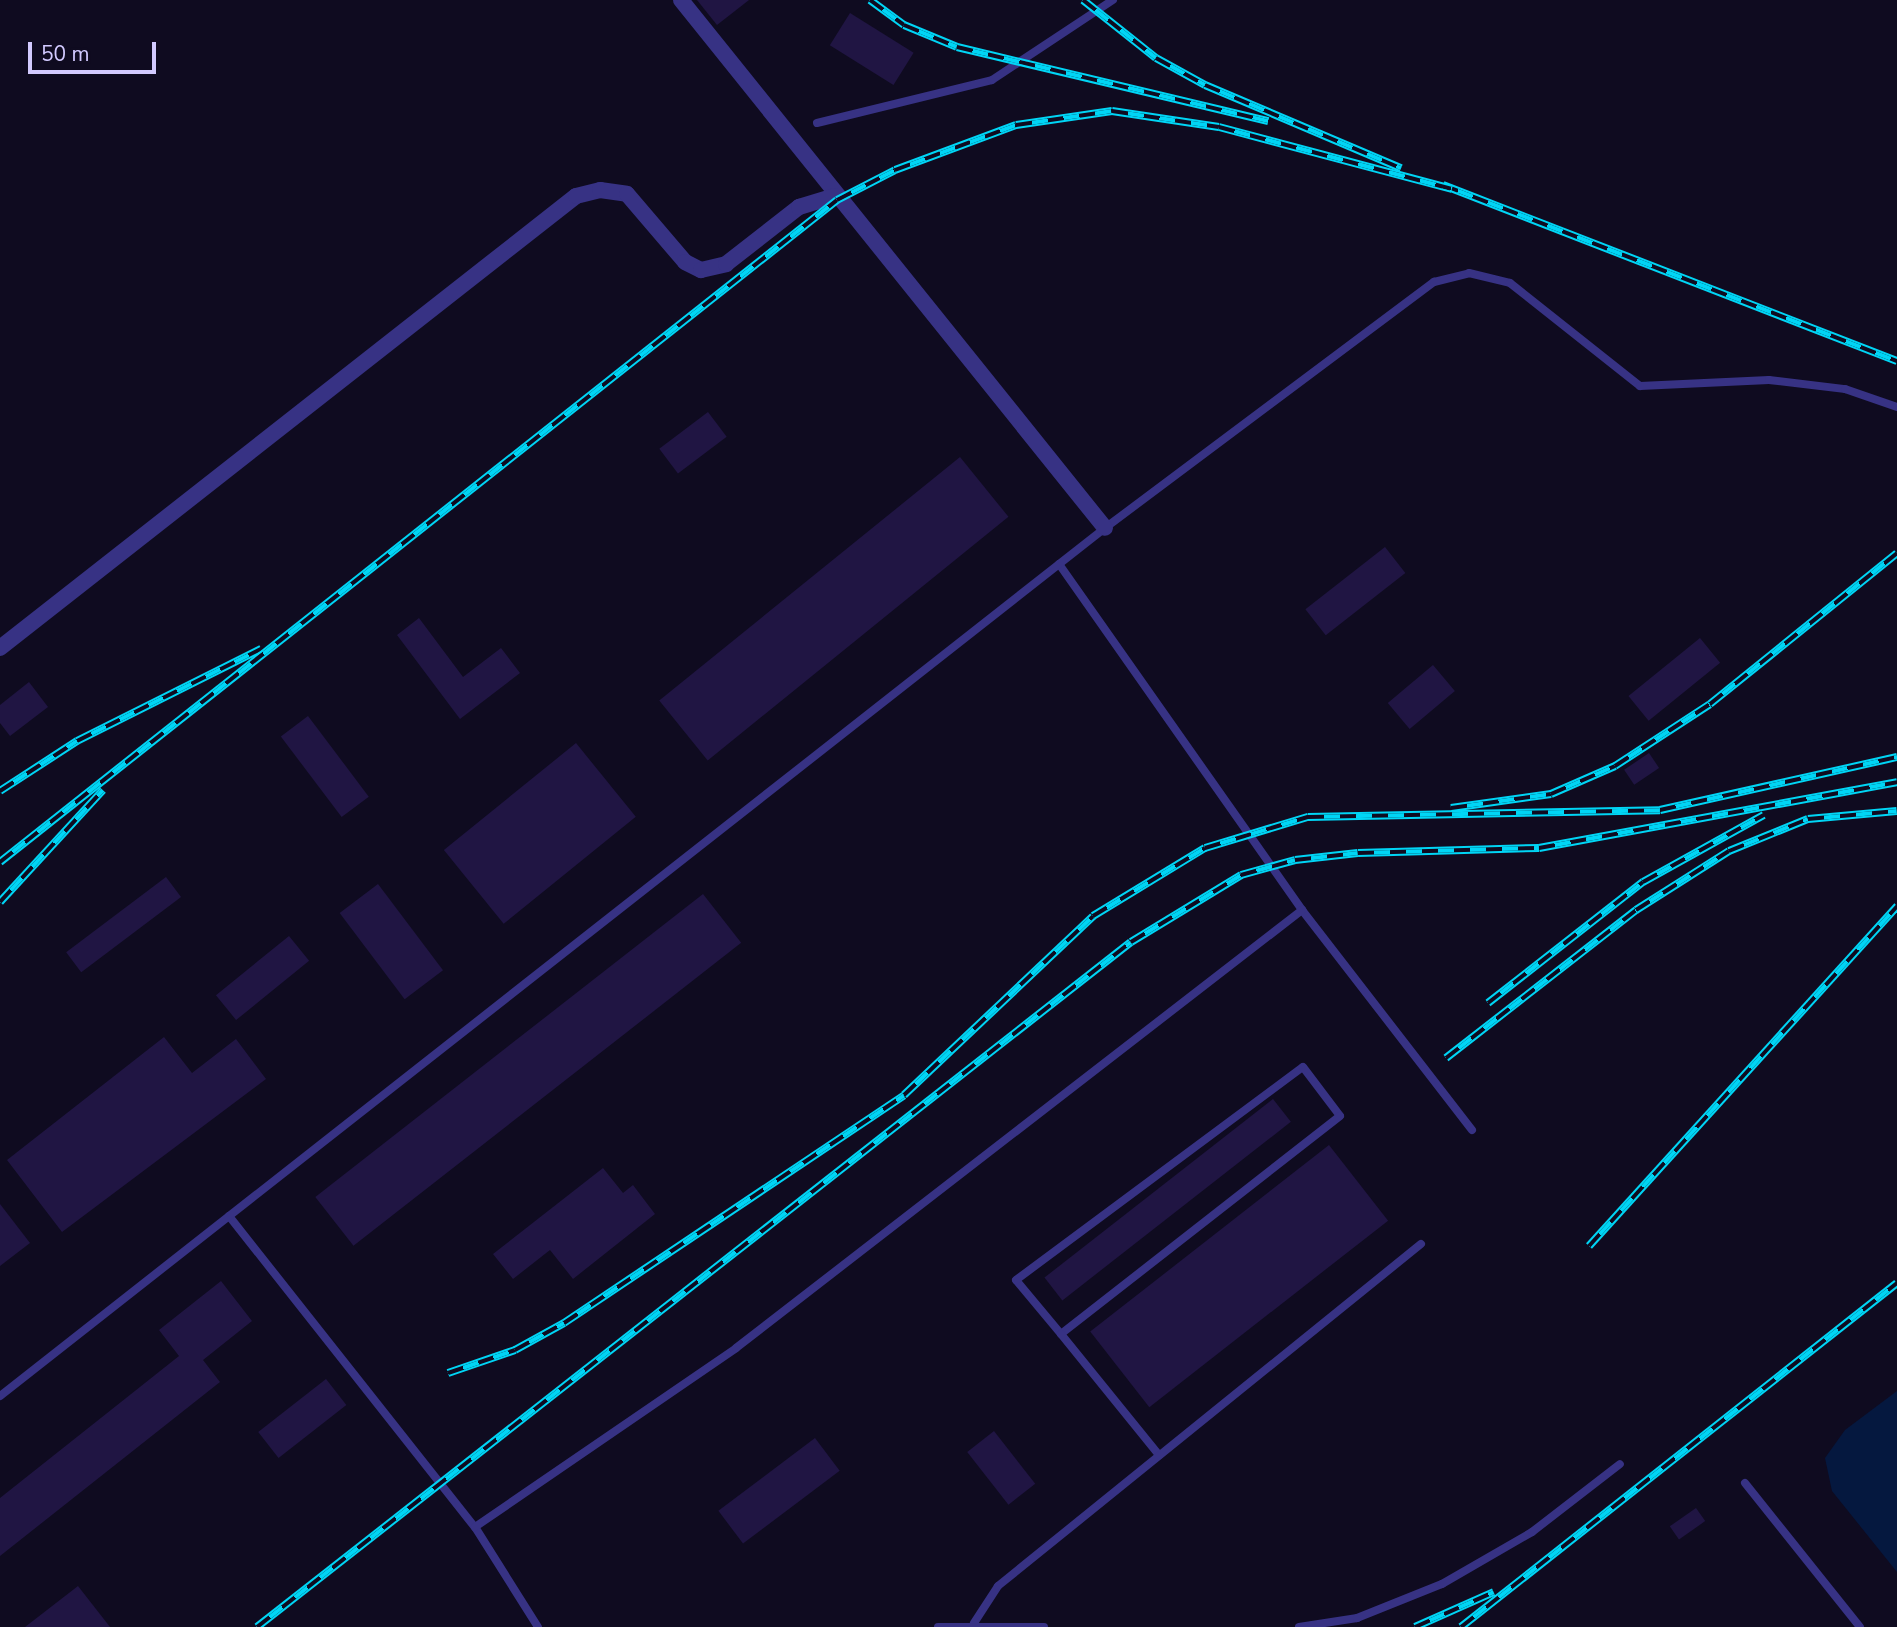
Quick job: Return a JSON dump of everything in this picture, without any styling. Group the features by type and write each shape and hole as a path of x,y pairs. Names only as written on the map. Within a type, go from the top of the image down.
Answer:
{"street":[{"path":"681,0 834,196 1105,528"},
{"path":"0,648 576,196 600,190 627,194 685,262 701,270 726,264 799,207 834,196"}],"lane":[{"path":"817,123 992,80 1113,0"},
{"path":"0,1396 1105,528 1434,282 1469,272 1510,283 1640,386 1769,380 1845,389 1897,407"},
{"path":"1059,564 1302,910 1472,1130"},
{"path":"475,1527 736,1348 1302,910"},
{"path":"1060,1334 1340,1116 1303,1067 1016,1280 1060,1334 1159,1455"},
{"path":"229,1216 475,1527 538,1627"},
{"path":"974,1623 998,1586 1422,1244"},
{"path":"1299,1627 1357,1618 1442,1584 1532,1532 1620,1464"},
{"path":"1745,1483 1860,1627"},
{"path":"938,1627 974,1623 1044,1627"}],"water":[{"path":"1897,1391 1897,1572 1832,1491 1825,1458 1845,1430"}],"building":[{"path":"697,0 749,0 717,25"},
{"path":"850,13 914,53 893,85 830,45"},
{"path":"708,412 727,437 678,473 659,449"},
{"path":"960,457 1008,517 708,760 659,701"},
{"path":"1385,547 1405,573 1326,635 1305,609"},
{"path":"419,618 463,677 501,648 520,673 460,719 397,635"},
{"path":"1700,638 1720,663 1649,721 1629,696"},
{"path":"1433,665 1455,691 1410,729 1388,703"},
{"path":"29,682 48,707 10,736 0,723 0,705"},
{"path":"308,716 369,797 342,817 281,736"},
{"path":"576,743 636,817 504,924 444,850"},
{"path":"1649,753 1659,768 1634,785 1624,770"},
{"path":"166,877 181,897 81,972 66,952"},
{"path":"378,884 443,970 405,999 340,913"},
{"path":"703,894 741,943 353,1246 315,1197"},
{"path":"289,936 309,961 236,1020 216,995"},
{"path":"164,1037 192,1073 236,1039 266,1079 62,1232 7,1160"},
{"path":"1273,1099 1291,1122 1062,1300 1044,1278"},
{"path":"1329,1145 1388,1221 1149,1407 1090,1332"},
{"path":"603,1168 623,1193 633,1185 655,1214 573,1279 550,1250 513,1279 493,1254"},
{"path":"0,1204 30,1243 0,1266"},
{"path":"221,1281 252,1321 203,1360 220,1382 0,1556 0,1498 179,1356 159,1330"},
{"path":"326,1379 346,1405 279,1458 258,1432"},
{"path":"994,1431 1035,1484 1008,1505 967,1452"},
{"path":"815,1438 840,1471 743,1544 718,1511"},
{"path":"1696,1508 1705,1521 1679,1539 1670,1526"},
{"path":"78,1586 110,1627 25,1627"}],"railway":[{"path":"870,0 904,25 957,47 1268,121"},
{"path":"1083,0 1156,58 1205,85 1401,168"},
{"path":"0,862 837,200 895,170 1016,125 1112,111 1219,127 1452,189"},
{"path":"1443,185 1897,361"},
{"path":"1451,808 1551,794 1615,766 1710,704 1897,553"},
{"path":"0,791 77,741 261,649"},
{"path":"448,1373 515,1350 564,1323 904,1095 1093,916 1205,848 1308,817 1660,810 1897,757"},
{"path":"257,1627 1131,942 1241,875 1295,860 1358,853 1539,848 1897,782"},
{"path":"0,902 103,790"},
{"path":"1446,1058 1636,910 1729,851 1808,819 1897,811"},
{"path":"1488,1003 1643,882 1764,815"},
{"path":"1589,1246 1897,906"},
{"path":"1461,1627 1897,1283"},
{"path":"1415,1627 1494,1592"}]}
